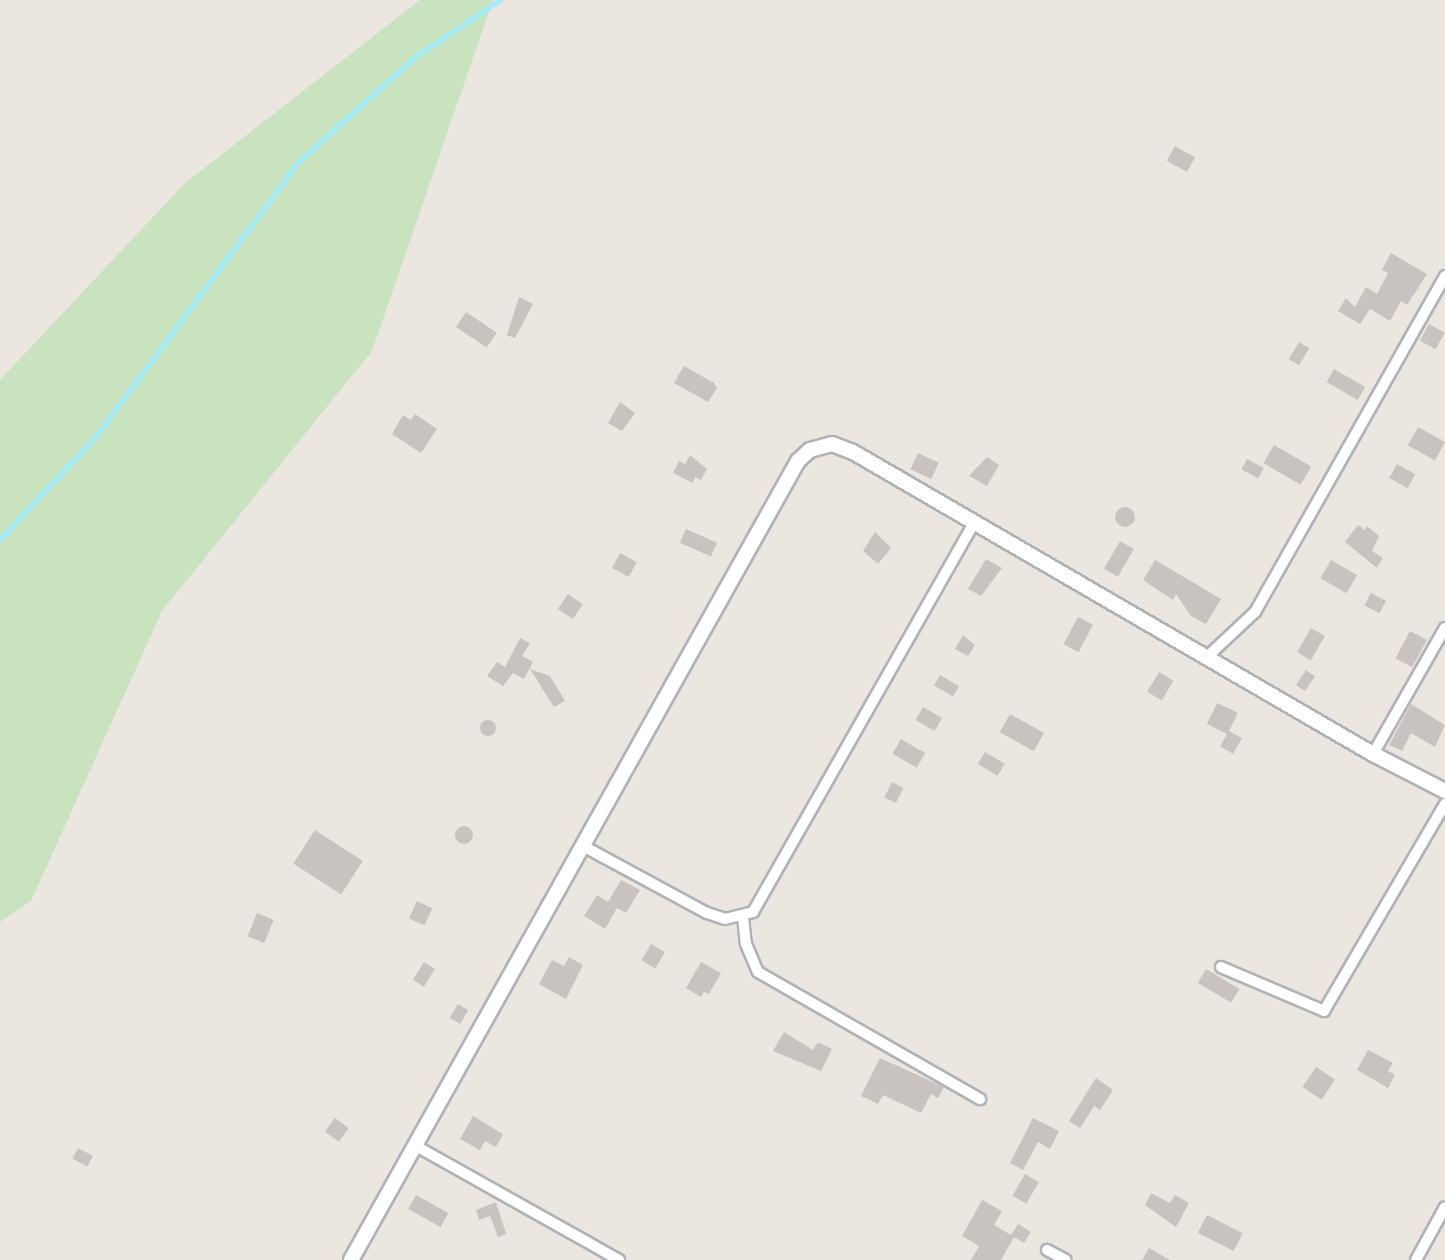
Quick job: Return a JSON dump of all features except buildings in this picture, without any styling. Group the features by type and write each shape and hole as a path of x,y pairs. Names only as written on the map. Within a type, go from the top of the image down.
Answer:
{"street":[{"path":"1207,657 1255,611 1445,276"},
{"path":"351,1260 798,461 810,450 842,447 1373,754 1445,791"},
{"path":"583,846 707,913 725,919 743,917 762,900 975,522"},
{"path":"1373,754 1445,628"},
{"path":"1221,967 1324,1011 1445,804"},
{"path":"743,917 746,944 758,972 980,1099"},
{"path":"416,1146 619,1260"},
{"path":"1416,1260 1445,1207"},
{"path":"1047,1250 1066,1260"}],"green space":[{"path":"420,0 493,0 372,351 162,611 31,901 0,922 0,380 185,183"}],"waterway":[{"path":"0,539 96,436 297,163 416,56 500,0"}]}
